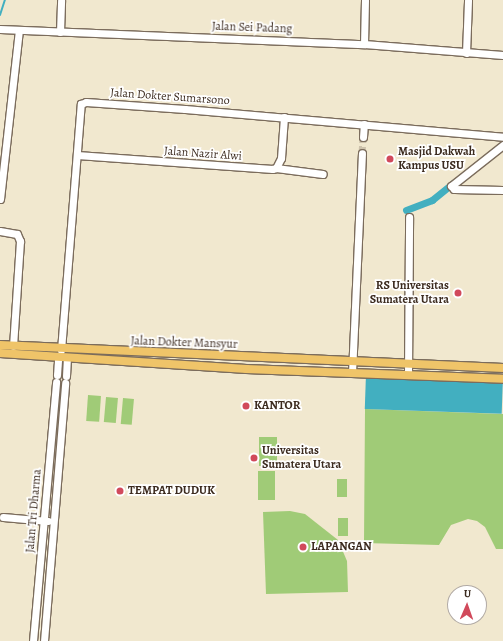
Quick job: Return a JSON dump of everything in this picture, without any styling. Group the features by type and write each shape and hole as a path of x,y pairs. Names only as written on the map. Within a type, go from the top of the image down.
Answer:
{"main road":[{"name":"Jalan Dokter Mansyur","path":"0,345 61,350 503,368"},
{"name":"Jalan Dokter Mansyur","path":"0,353 58,359 503,379"}],"street":[{"path":"60,32 61,0"},
{"path":"364,44 365,0"},
{"path":"466,53 468,0"},
{"name":"Jalan Sei Padang","path":"0,28 60,32 364,44 503,55"},
{"path":"0,199 19,30"},
{"name":"Jalan Dokter Sumarsono","path":"61,350 80,106 86,102 284,117 503,137"},
{"path":"276,168 282,158 284,117"},
{"path":"363,137 364,124"},
{"path":"503,145 452,187 503,190"},
{"path":"352,373 362,153"},
{"name":"Jalan Nazir Alwi","path":"77,155 268,170 276,168 323,174"},
{"path":"408,375 409,217"},
{"path":"0,231 17,234 20,240 13,346"},
{"name":"Jalan Tri Dharma","path":"33,641 45,520 58,359"},
{"name":"Jalan Tri Dharma","path":"44,641 55,521 67,359"},
{"path":"366,374 367,362"},
{"path":"48,477 58,478"},
{"path":"3,517 55,521"}],"green space":[{"path":"88,395 101,396 99,422 86,421"},
{"path":"106,397 118,398 116,423 104,422"},
{"path":"123,398 134,399 132,425 121,424"},
{"path":"365,409 503,414 503,549 496,549 485,527 477,521 468,519 451,525 439,545 364,543"},
{"path":"259,437 277,437 277,466 259,466"},
{"path":"258,471 275,471 275,500 258,500"},
{"path":"337,479 347,479 347,497 337,497"},
{"name":"LAPANGAN","path":"290,511 305,514 338,540 347,561 348,592 266,594 263,512"},
{"name":"LAPANGAN","path":"338,518 348,518 348,536 338,536"}],"water":[{"path":"366,374 503,379 502,414 365,409"}],"waterway":[{"path":"0,15 5,0"},
{"path":"406,210 432,200 454,182"}],"tunnel":[{"path":"362,153 363,137"}],"place":[{"name":"Masjid Dakwah Kampus USU","path":"390,159"},
{"name":"RS Universitas Sumatera Utara","path":"458,293"},
{"name":"KANTOR","path":"246,406"},
{"name":"Universitas Sumatera Utara","path":"254,458"},
{"name":"TEMPAT DUDUK","path":"120,491"},
{"name":"LAPANGAN","path":"303,547"}]}
